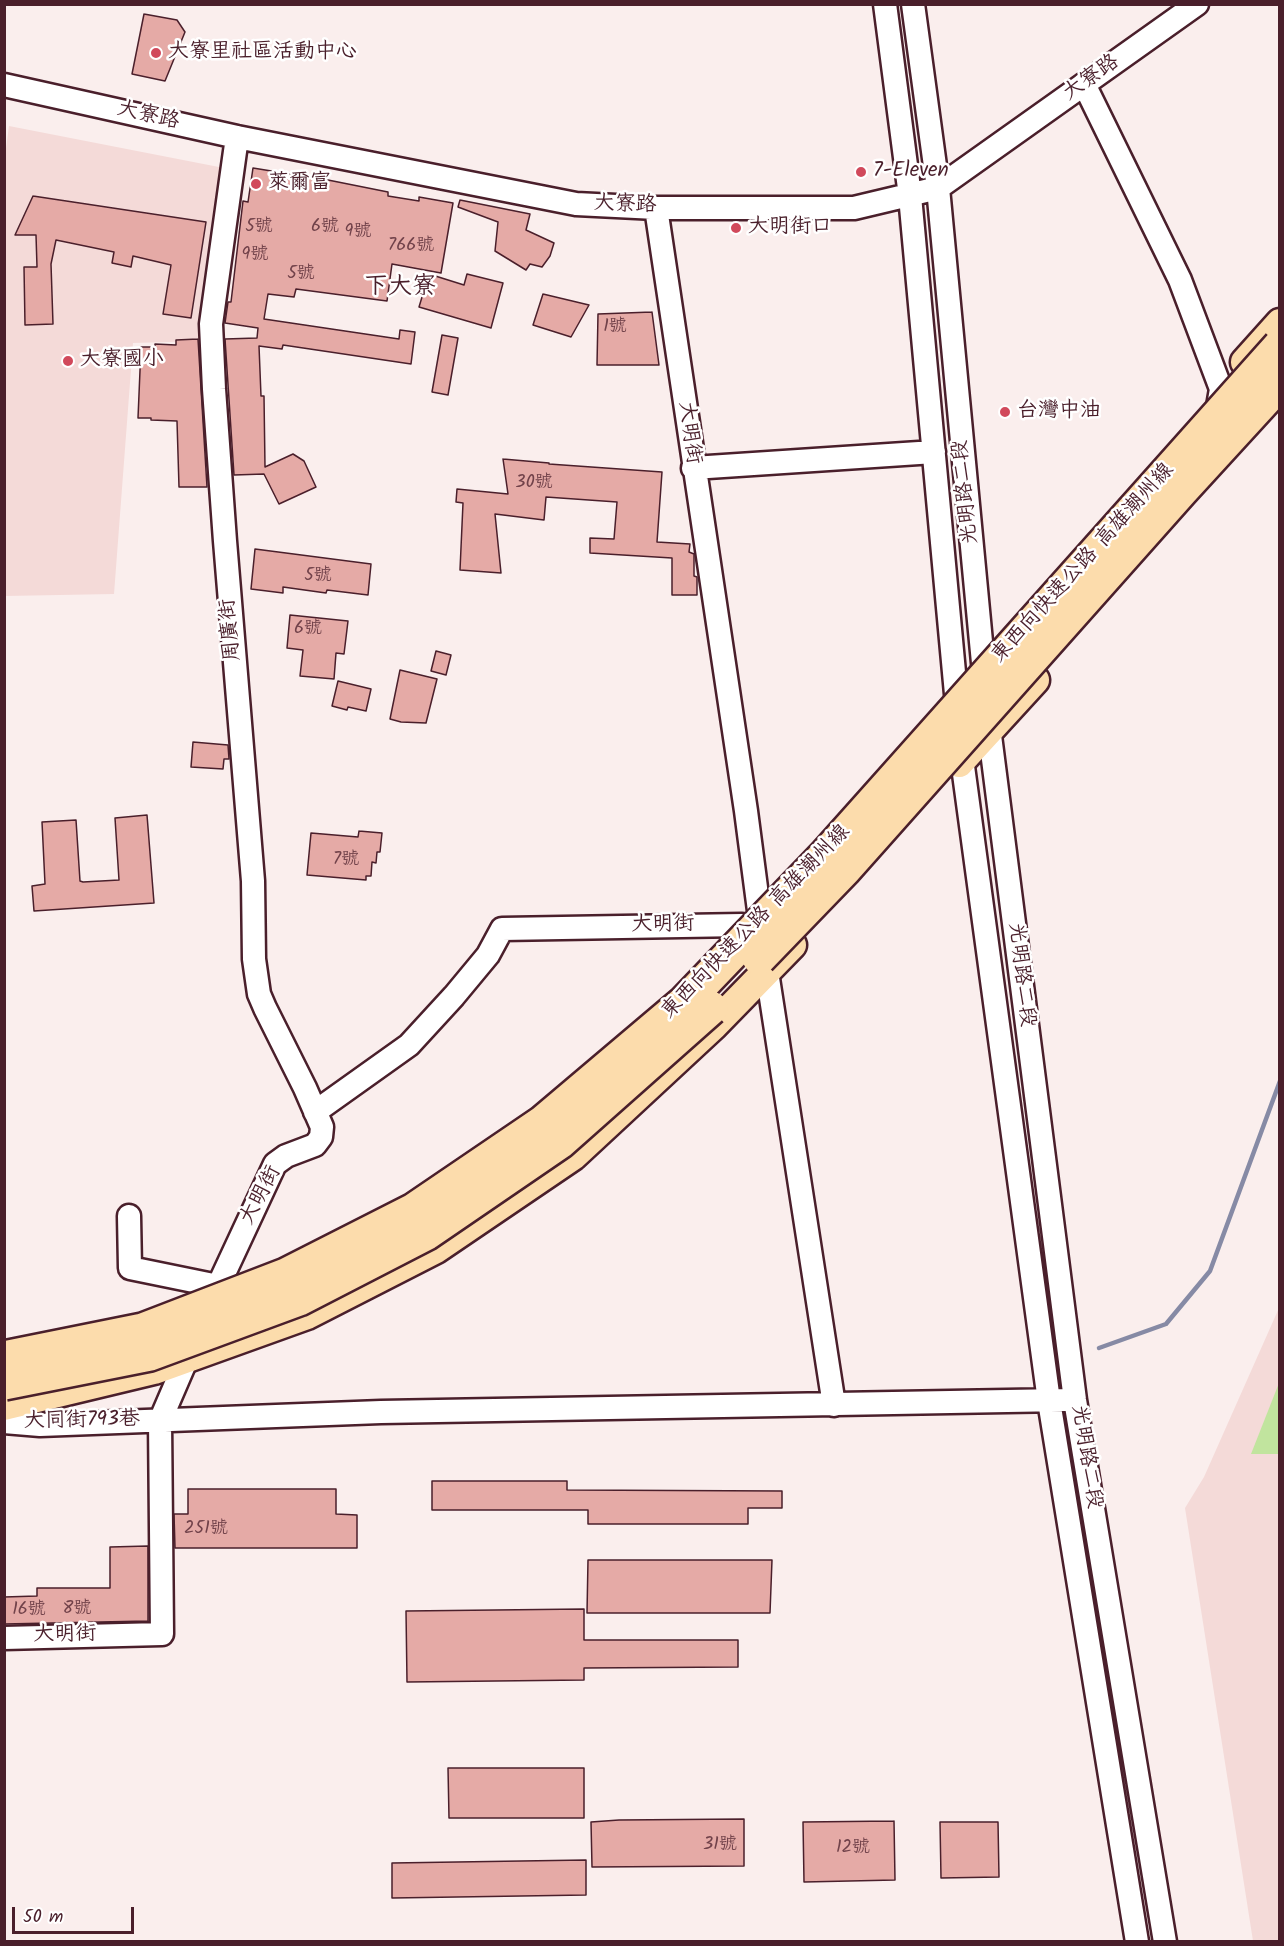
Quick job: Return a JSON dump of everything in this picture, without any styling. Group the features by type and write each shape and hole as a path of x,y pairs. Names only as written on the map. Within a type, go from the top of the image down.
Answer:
{"highway":[{"name":"東西向快速公路 高雄潮州線","path":"4,1358 142,1330 286,1275 414,1210 542,1123 685,1002 809,872 1280,346"},
{"name":"東西向快速公路 高雄潮州線","path":"4,1383 150,1354 299,1299 427,1233 560,1142 703,1016 835,878 1280,383"}],"main road":[{"path":"4,1343 138,1315 280,1263 409,1200 534,1114 675,993 817,848 983,657 1280,323"},
{"path":"4,1406 154,1370 307,1315 436,1249 573,1156 714,1026 856,881 1280,403"}],"street":[{"name":"光明路二段","path":"885,4 910,196 962,759 1049,1401 1137,1941"},
{"name":"光明路二段","path":"913,4 938,188 989,732 1075,1400 1165,1941"},
{"name":"大寮路","path":"4,86 237,137 576,204 656,208 854,208 938,188 1197,4"},
{"path":"1084,84 1180,280 1221,389 1206,484"},
{"name":"周廣街","path":"237,137 211,324 225,541 253,881 254,959 259,993 315,1112"},
{"name":"大明街","path":"656,208 746,811 750,917 767,972 834,1405"},
{"path":"930,415 959,411"},
{"path":"693,468 934,452"},
{"name":"大明街","path":"4,1638 162,1634 160,1420 218,1286 275,1164 286,1156 315,1145 321,1137 322,1127 315,1112 409,1045 488,955 502,929 750,917"},
{"path":"129,1216 130,1268 218,1286"},
{"name":"大同街793巷","path":"4,1422 40,1425 381,1412 1075,1400"}],"shaded area":[{"name":"大寮國小","path":"9,126 224,168 203,341 133,343 114,594 5,596 4,163"},
{"path":"1279,1308 1279,1941 1253,1941 1185,1508 1204,1477"}],"green space":[{"path":"1279,1383 1279,1454 1251,1454"}],"building":[{"name":"大寮里社區活動中心","path":"144,14 177,20 185,32 165,81 132,74"},
{"path":"253,168 309,175 388,192 388,196 419,201 419,197 453,203 441,273 392,264 387,301 296,289 294,297 268,294 264,319 399,339 400,330 415,332 411,364 283,345 282,349 259,346 261,396 264,396 265,467 293,454 304,461 316,487 279,504 264,474 234,475 225,339 257,338 258,328 225,323 228,302 231,302 243,201 248,202"},
{"path":"33,196 206,222 191,318 163,314 171,265 133,256 131,267 112,263 114,252 56,240 51,264 53,324 25,325 24,267 37,267 36,235 15,235"},
{"path":"460,200 530,214 526,230 554,243 550,256 542,267 530,264 526,270 495,251 498,222 458,207"},
{"path":"429,274 464,285 467,274 503,283 491,328 419,307"},
{"path":"543,294 589,305 571,337 533,325"},
{"path":"652,312 659,365 597,365 598,314"},
{"path":"442,335 458,338 448,395 432,392"},
{"path":"198,339 207,487 179,487 177,421 138,418 141,347 155,347 155,344 176,345 176,340"},
{"path":"503,459 662,472 657,542 690,544 689,552 694,554 697,595 672,595 672,558 590,553 590,538 614,539 617,502 546,497 544,520 495,514 501,573 460,570 463,503 456,502 457,489 508,494"},
{"path":"255,549 371,564 368,595 327,590 326,593 283,587 283,593 251,589"},
{"path":"290,615 348,621 344,654 336,653 334,679 300,676 303,650 287,648"},
{"path":"436,651 451,655 446,675 431,671"},
{"path":"400,670 437,679 426,723 390,719"},
{"path":"338,681 371,689 366,711 332,706"},
{"path":"193,742 228,745 229,759 224,759 223,769 191,767"},
{"path":"147,815 154,903 34,911 32,886 45,884 42,822 76,820 80,881 119,880 115,818"},
{"path":"359,831 382,833 380,852 377,852 376,863 372,862 371,876 366,876 366,880 307,875 311,833 358,837"},
{"path":"432,1481 567,1481 567,1490 782,1491 782,1508 748,1508 748,1524 588,1524 588,1510 432,1510"},
{"path":"188,1489 336,1489 336,1514 357,1515 357,1548 175,1548 174,1514 188,1514"},
{"path":"148,1546 148,1621 4,1624 4,1597 37,1596 37,1588 110,1588 110,1547"},
{"path":"588,1560 772,1560 770,1613 587,1613"},
{"path":"584,1609 584,1640 738,1640 738,1667 584,1668 584,1680 407,1682 406,1611"},
{"path":"448,1768 584,1768 584,1818 449,1818"},
{"path":"744,1819 744,1866 592,1867 591,1822"},
{"path":"894,1821 895,1880 804,1882 803,1822"},
{"path":"940,1822 998,1822 999,1877 941,1878"},
{"path":"586,1860 586,1895 392,1898 392,1863"}],"waterway":[{"path":"1099,1348 1166,1324 1210,1271 1280,1081"}],"place":[{"name":"大寮里社區活動中心","path":"156,53"},
{"name":"7-Eleven","path":"861,172"},
{"name":"萊爾富","path":"256,184"},
{"name":"大明街口","path":"736,228"},
{"name":"大寮國小","path":"68,361"},
{"name":"台灣中油","path":"1005,412"}],"district":[{"name":"下大寮","path":"400,289"}]}
